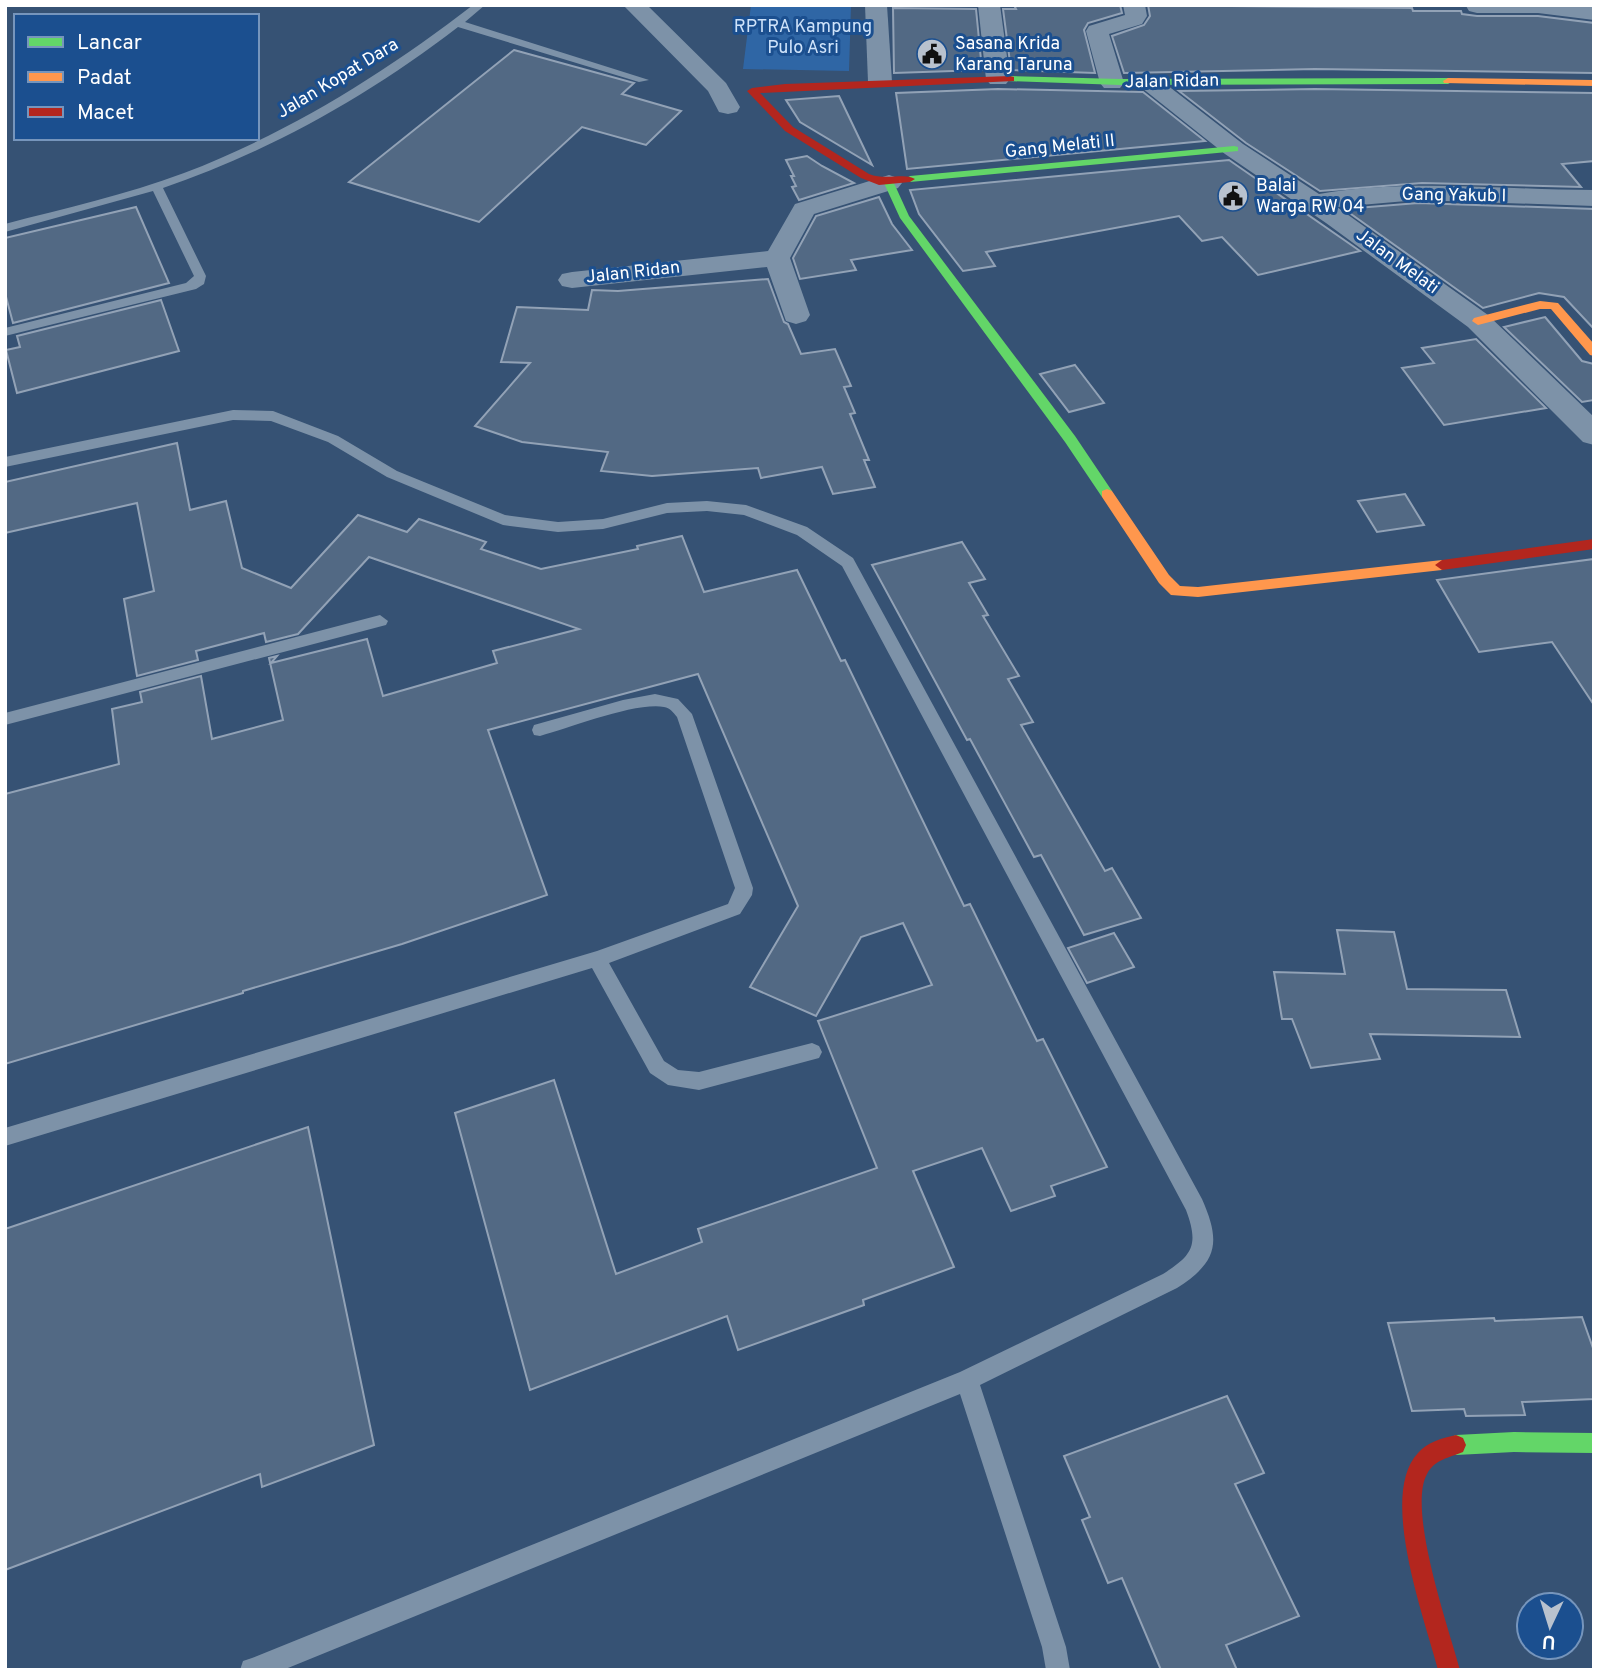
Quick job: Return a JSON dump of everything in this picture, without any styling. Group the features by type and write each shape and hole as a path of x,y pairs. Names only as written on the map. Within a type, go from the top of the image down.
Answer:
{"street":[{"path":"634,5 718,88 728,107"},
{"path":"876,5 880,82"},
{"path":"989,5 998,79"},
{"path":"1112,83 1097,31 1134,19 1134,5"},
{"path":"1477,6 1538,6 1594,13"},
{"name":"Jalan Ridan","path":"890,183 872,180 789,129 752,91 762,88 880,82 998,79 1112,83 1315,79 1594,83"},
{"name":"Jalan Melati","path":"1150,83 1234,149 1478,321 1560,398 1594,435"},
{"name":"Gang Melati II","path":"890,183 1234,149"},
{"path":"796,315 777,258 804,209 890,183 904,216 1070,439 1164,579 1176,591 1198,592 1487,560 1594,544"},
{"name":"Gang Yakub I","path":"1314,203 1365,195 1410,194 1594,198"},
{"name":"Jalan Ridan","path":"572,280 777,258"},
{"path":"1478,321 1540,305 1554,306 1594,352"},
{"path":"1448,1670 1412,1511 1414,1483 1422,1462 1440,1449 1464,1444 1594,1443"}],"lane":[{"name":"Jalan Kopat Dara","path":"5,228 156,186 209,167 285,133 363,89 480,5"},
{"path":"457,23 643,80"},
{"path":"5,332 191,286 199,281 200,276 156,186"},
{"path":"5,462 233,415 273,416 333,439 392,474 503,520 558,527 603,524 667,508 707,506 746,510 802,531 848,562 1195,1206 1203,1230 1202,1254 1188,1269 1170,1281 967,1380 252,1670"},
{"path":"5,719 380,621"},
{"path":"5,1137 597,959 734,909 743,895 744,888 684,714 678,706 668,701 644,702 540,730"},
{"path":"597,959 657,1067 675,1079 699,1081 812,1052"},
{"path":"967,1380 1054,1647 1058,1670"}],"green space":[{"name":"RPTRA Kampung Pulo Asri","path":"751,5 851,5 849,71 743,69"}],"building":[{"path":"1014,5 1120,5 1122,13 1088,23 1084,30 1095,73 1011,70 1003,9 1016,9"},
{"path":"1148,5 1412,8 1413,11 1461,11 1462,14 1477,16 1538,16 1594,23 1594,73 1315,69 1124,73 1112,36 1144,25 1150,16"},
{"path":"893,8 976,9 982,70 894,73"},
{"path":"514,50 634,83 622,94 681,111 646,145 582,127 479,222 349,182"},
{"path":"998,89 1143,92 1205,141 907,169 896,93"},
{"path":"1315,89 1594,93 1594,161 1562,164 1581,187 1422,183 1320,191 1246,143 1179,91"},
{"path":"839,96 872,165 800,122 786,100"},
{"path":"807,156 854,183 799,200 792,187 796,186 791,176 794,176 786,160"},
{"path":"1229,160 1360,251 1258,275 1222,237 1202,241 1179,216 986,252 995,266 963,271 919,214 910,190"},
{"path":"879,197 892,224 912,250 851,260 856,270 800,279 793,258 816,216"},
{"path":"1418,203 1594,209 1594,329 1564,297 1539,293 1483,308 1344,209"},
{"path":"136,207 169,283 13,323 5,293 5,238"},
{"path":"768,279 784,322 788,324 801,354 835,349 851,386 844,387 855,413 850,414 869,460 864,460 875,487 833,494 822,467 761,478 758,468 652,476 601,471 608,452 522,442 475,426 530,363 501,362 517,307 588,310 592,290 618,291"},
{"path":"161,300 179,351 17,393 6,350 20,347 17,336"},
{"path":"1545,317 1582,361 1594,364 1594,400 1582,402 1504,327"},
{"path":"1476,339 1546,408 1444,425 1402,368 1434,363 1422,348"},
{"path":"1075,365 1104,403 1069,412 1040,374"},
{"path":"177,443 190,510 226,501 242,568 291,588 358,515 407,532 419,519 486,542 481,549 541,569 638,549 637,546 682,536 704,592 797,570 841,661 845,660 964,906 970,904 1037,1041 1043,1039 1107,1167 1051,1186 1055,1196 1011,1211 982,1148 913,1171 954,1267 863,1300 864,1305 738,1350 727,1316 530,1390 455,1113 554,1080 616,1274 702,1242 698,1229 877,1168 818,1021 932,985 903,923 861,937 816,1016 750,987 798,906 698,674 488,730 547,895 402,944 5,1064 5,794 119,764 112,709 142,702 140,692 201,676 212,739 283,720 269,658 277,656 271,663 367,639 383,696 497,663 493,651 579,629 369,557 298,634 266,642 264,633 196,651 198,660 137,676 124,599 154,591 137,503 5,533 5,482"},
{"path":"1405,494 1424,525 1377,532 1358,501"},
{"path":"962,542 985,579 969,583 988,615 983,616 1019,676 1008,679 1033,722 1021,725 1105,871 1112,868 1141,918 1084,935 1041,855 1034,857 872,565"},
{"path":"1594,559 1594,705 1552,642 1479,652 1437,580"},
{"path":"1337,930 1394,932 1407,989 1506,990 1520,1037 1370,1034 1380,1059 1311,1068 1292,1019 1282,1019 1274,972 1345,974"},
{"path":"1114,933 1134,967 1087,983 1068,948"},
{"path":"308,1127 374,1445 262,1487 260,1474 5,1570 5,1229"},
{"path":"1582,1317 1594,1351 1594,1399 1522,1402 1525,1415 1466,1416 1464,1409 1412,1411 1388,1323"},
{"path":"1227,1396 1264,1473 1235,1484 1299,1616 1226,1645 1237,1670 1161,1670 1122,1578 1108,1583 1082,1520 1090,1517 1064,1456"}],"traffic: fast":[{"path":"1010,79 1120,82 1448,81"},
{"path":"910,179 1234,149"},
{"path":"889,183 904,216 1070,439 1107,494"},
{"path":"1456,1445 1514,1442 1594,1443"}],"traffic: slow":[{"path":"1448,81 1594,83"},
{"path":"1478,321 1540,305 1554,306 1594,352"},
{"path":"1107,494 1164,579 1176,591 1198,592 1442,565"}],"traffic: jam":[{"path":"910,179 879,182 865,176 789,129 752,91 785,87 1010,79"},
{"path":"1442,565 1594,544"},
{"path":"1449,1670 1417,1549 1412,1501 1416,1473 1424,1461 1435,1452 1456,1445"}],"place":[{"name":"Sasana Krida Karang Taruna","path":"932,54"},
{"name":"Balai Warga RW 04","path":"1233,196"}]}
